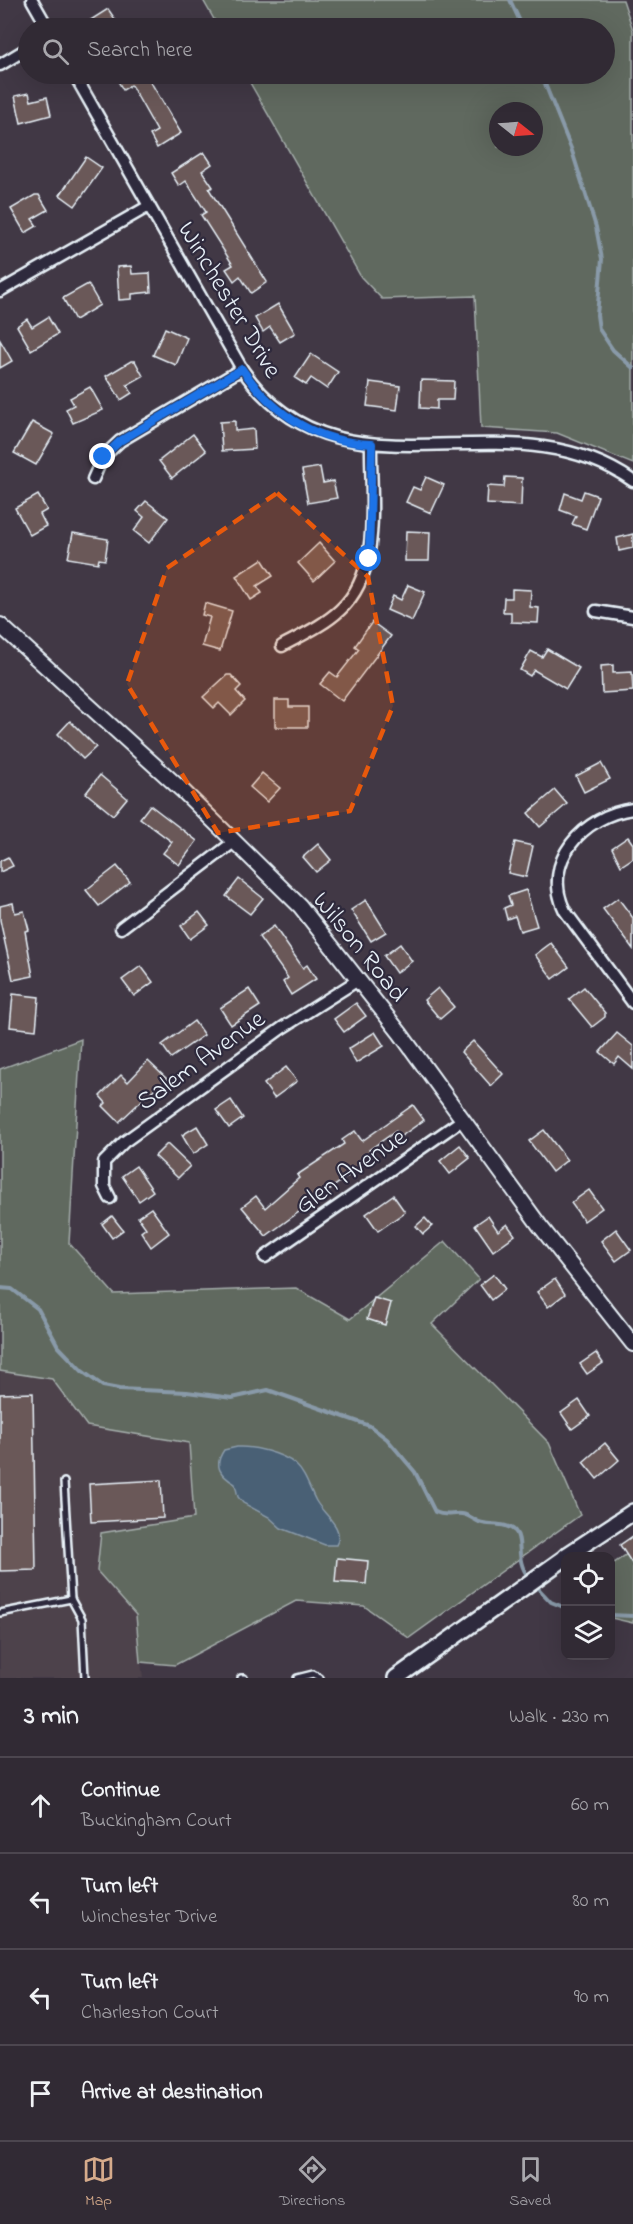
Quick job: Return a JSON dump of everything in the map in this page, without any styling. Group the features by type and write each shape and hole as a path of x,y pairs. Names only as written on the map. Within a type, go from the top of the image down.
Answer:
{"main road":[{"path":"573,1552 633,1512"},
{"path":"396,1678 561,1560"}],"street":[{"path":"32,0 42,18"},
{"path":"0,64 18,54"},
{"name":"Winchester Drive","path":"80,84 242,369 271,404 299,424 334,438 372,444 535,444 583,456 633,481"},
{"path":"0,291 149,206"},
{"path":"93,479 103,457 120,441 242,369"},
{"path":"282,646 336,614 351,598 362,580 370,545 372,444"},
{"path":"596,611 633,617"},
{"name":"Wilson Road","path":"0,625 183,791 300,906 400,1033 540,1226 633,1344"},
{"path":"633,809 608,815 578,836 566,850 557,876 560,898 565,911 633,1003"},
{"path":"121,928 235,841"},
{"name":"Salem Avenue","path":"110,1198 104,1186 104,1162 124,1142 282,1028 358,980"},
{"name":"Glen Avenue","path":"265,1257 462,1120"}],"lane":[{"path":"64,1482 71,1599 82,1619 85,1678"},
{"path":"0,1613 71,1599"},
{"path":"297,1678 313,1674 320,1678"}],"highlighted area":[{"path":"277,493 368,577 393,706 350,811 218,833 127,684 167,568"}],"shaded area":[{"path":"203,0 623,0 633,30 633,464 557,433 481,428 475,296 382,299 361,277 251,84 615,84 615,18 213,18"},
{"path":"81,1039 69,1243 114,1294 296,1288 350,1319 445,1241 479,1279 432,1324 549,1443 580,1515 409,1638 364,1606 296,1601 175,1665 140,1662 136,1615 97,1571 101,1533 194,1518 189,1443 87,1426 52,1379 0,1371 0,1069"},
{"path":"0,1371 52,1379 88,1426 189,1442 195,1518 97,1571 136,1615 143,1678 0,1678"},
{"path":"633,1550 633,1623 615,1619 615,1563"}],"water":[{"path":"237,1447 267,1451 295,1464 305,1477 319,1506 336,1527 338,1539 336,1545 325,1545 281,1528 269,1517 243,1503 238,1497 235,1484 222,1474 219,1465 224,1450"}],"building":[{"path":"108,9 114,18 94,18"},
{"path":"120,84 152,84 181,133 157,148 150,135 157,131 131,85 123,90"},
{"path":"29,93 31,101 47,97 51,115 21,123 15,96"},
{"path":"204,152 212,164 202,171 213,187 209,189 267,282 251,293 240,276 234,281 226,269 233,265 201,215 206,212 186,181 179,186 171,173"},
{"path":"86,157 102,168 75,206 60,195"},
{"path":"39,195 48,210 32,219 37,226 25,233 11,209"},
{"path":"131,266 132,274 150,273 151,292 132,294 132,299 119,300 117,267"},
{"path":"88,284 100,305 75,320 63,298"},
{"path":"278,304 295,333 280,342 270,327 263,332 255,318"},
{"path":"48,317 58,334 31,350 17,326 27,319 32,327"},
{"path":"165,328 187,338 176,365 153,355"},
{"path":"0,340 12,361 0,368"},
{"path":"311,354 338,372 327,389 311,378 306,385 295,378"},
{"path":"131,361 135,361 143,376 127,385 132,393 121,400 106,376"},
{"path":"421,380 454,381 453,400 437,400 437,409 420,408"},
{"path":"370,382 400,386 397,410 367,406"},
{"path":"90,387 103,410 73,423 66,409 74,405 70,398"},
{"path":"235,421 235,431 254,429 255,449 222,451 220,422"},
{"path":"32,422 54,434 36,465 14,453"},
{"path":"193,434 206,451 172,478 159,461"},
{"path":"320,467 323,483 333,481 337,498 308,503 302,470"},
{"path":"426,477 444,485 431,513 406,502 413,487 420,490"},
{"path":"505,477 522,478 521,506 487,504 488,486 504,487"},
{"path":"584,491 598,496 586,529 572,524 576,516 560,510 565,493 581,499"},
{"path":"38,495 47,510 40,514 46,526 30,535 15,508"},
{"path":"146,501 168,518 149,543 134,531 144,517 137,511"},
{"path":"406,531 430,532 429,561 405,561"},
{"path":"73,533 108,539 105,560 99,559 98,563 68,558"},
{"path":"633,534 633,548 619,551 617,538"},
{"path":"319,543 335,561 314,581 298,563"},
{"path":"262,559 273,576 257,586 262,593 251,600 236,576"},
{"path":"408,585 425,592 412,621 387,610 393,596 401,600"},
{"path":"512,589 531,590 530,607 539,608 538,623 511,622 511,612 503,612 504,598 512,598"},
{"path":"205,603 232,611 220,651 202,646 210,617 202,615"},
{"path":"372,622 391,636 342,701 320,684 330,672 337,677 359,649 355,646"},
{"path":"547,649 579,668 566,689 534,670 530,676 520,670 531,651 542,657"},
{"path":"613,665 613,673 632,672 633,691 602,693 601,666"},
{"path":"227,675 231,675 241,686 236,691 245,701 231,715 219,703 214,708 203,697"},
{"path":"275,700 289,700 289,707 308,707 308,727 275,727"},
{"path":"70,721 96,747 83,759 58,734"},
{"path":"601,763 610,779 584,792 576,776"},
{"path":"262,773 280,788 267,802 250,787"},
{"path":"100,775 127,798 113,815 86,793"},
{"path":"555,790 567,804 540,827 528,813"},
{"path":"150,805 197,841 179,865 163,853 172,842 140,818"},
{"path":"628,837 633,844 633,858 621,866 612,848"},
{"path":"515,842 533,846 526,877 508,873"},
{"path":"318,844 331,860 316,872 303,857"},
{"path":"8,857 13,866 0,872 0,861"},
{"path":"117,866 130,882 99,906 86,890"},
{"path":"239,879 263,898 250,914 226,896"},
{"path":"526,890 537,926 520,931 515,916 507,919 504,908 511,905 508,896"},
{"path":"618,898 633,918 633,949 603,909"},
{"path":"366,900 386,932 371,941 351,910"},
{"path":"13,903 15,913 24,911 29,930 25,931 33,976 13,980 0,920 0,906"},
{"path":"199,912 209,925 190,939 181,926"},
{"path":"274,926 303,968 307,965 316,979 291,995 283,982 288,978 259,937"},
{"path":"551,943 569,967 553,979 535,955"},
{"path":"400,944 412,961 396,973 384,956"},
{"path":"141,966 153,982 134,996 122,980"},
{"path":"584,987 605,1013 605,1017 592,1027 569,999"},
{"path":"438,988 454,1007 440,1019 424,1000"},
{"path":"249,989 260,1006 231,1025 220,1008"},
{"path":"13,994 39,997 36,1030 10,1027"},
{"path":"356,1003 366,1016 344,1032 334,1019"},
{"path":"194,1021 204,1035 171,1058 162,1045"},
{"path":"375,1032 384,1046 356,1063 348,1049"},
{"path":"617,1033 633,1046 633,1069 619,1057 614,1064 600,1052"},
{"path":"473,1041 503,1074 491,1086 461,1052"},
{"path":"148,1061 169,1081 158,1092 155,1088 119,1122 103,1106 106,1103 100,1096 121,1075 128,1082"},
{"path":"286,1067 297,1081 274,1098 264,1084"},
{"path":"231,1100 243,1118 229,1128 216,1110"},
{"path":"413,1105 424,1120 400,1137 396,1131 369,1150 374,1157 266,1236 242,1207 256,1196 265,1208 299,1178 297,1175 344,1144 342,1140 355,1131 362,1141"},
{"path":"197,1126 208,1144 193,1154 182,1135"},
{"path":"544,1130 567,1160 552,1172 529,1141"},
{"path":"167,1144 190,1166 178,1178 155,1156"},
{"path":"460,1145 470,1158 450,1174 440,1161"},
{"path":"136,1166 153,1191 139,1201 122,1176"},
{"path":"589,1190 602,1208 584,1221 571,1203"},
{"path":"393,1195 405,1212 378,1231 366,1214"},
{"path":"151,1208 169,1233 151,1247 141,1232 146,1228 138,1217"},
{"path":"112,1216 123,1230 112,1238 102,1224"},
{"path":"488,1216 498,1231 507,1224 515,1235 493,1251 475,1225"},
{"path":"425,1218 432,1226 423,1234 416,1226"},
{"path":"616,1229 631,1250 616,1261 601,1241"},
{"path":"494,1274 505,1289 491,1300 480,1285"},
{"path":"555,1279 565,1294 548,1307 537,1292"},
{"path":"374,1298 391,1303 385,1325 367,1319"},
{"path":"596,1353 603,1363 587,1374 580,1364"},
{"path":"33,1393 36,1570 0,1571 0,1394"},
{"path":"579,1400 590,1416 572,1429 561,1413"},
{"path":"605,1443 619,1460 597,1479 583,1462"},
{"path":"161,1480 163,1518 91,1522 89,1484"},
{"path":"633,1536 633,1565 620,1545"},
{"path":"337,1558 368,1561 366,1584 335,1582"}],"waterway":[{"path":"510,0 518,18"},
{"path":"545,84 572,151 596,227 602,259 597,315 599,329 613,350 633,368"},
{"path":"0,1288 12,1289 38,1309 58,1346 82,1371 103,1386 119,1389 187,1392 232,1398 268,1390 370,1426 387,1439 415,1472 435,1512 469,1516 479,1522 503,1525 515,1531 518,1535 524,1571 529,1578"},
{"path":"534,1584 551,1602 561,1606"},
{"path":"615,1615 633,1616"}],"route":[{"path":"103,457 120,441 242,369 271,404 299,424 334,438 372,444 369,559"}]}
